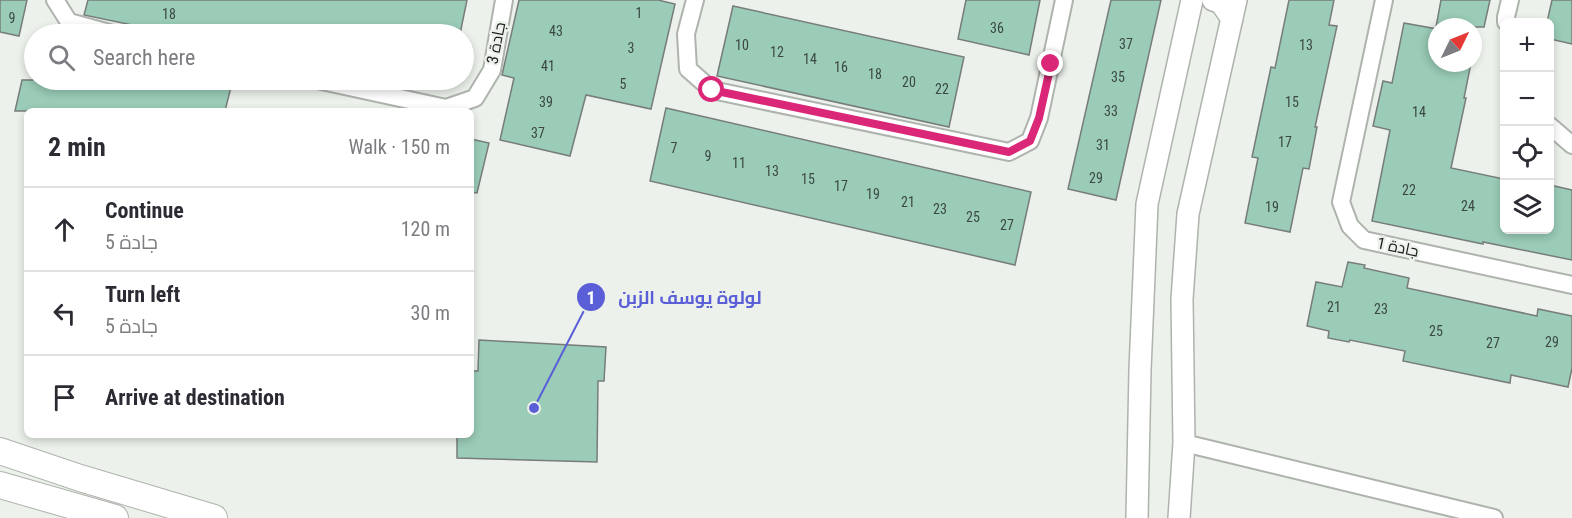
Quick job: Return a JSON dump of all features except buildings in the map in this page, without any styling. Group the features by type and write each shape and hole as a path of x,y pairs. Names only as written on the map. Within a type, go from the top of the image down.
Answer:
{"main road":[{"path":"0,451 80,478 214,518"},
{"path":"0,485 115,518"}],"street":[{"path":"55,0 69,22 76,24"},
{"name":"جادة 3","path":"363,90 446,108 475,98 492,70 504,0"},
{"path":"695,0 686,34 688,69 712,90 1009,152 1030,141 1039,118 1064,0"},
{"path":"1179,518 1184,442 1182,299 1188,214 1234,9 1213,0"},
{"name":"جادة 1","path":"1384,0 1341,201 1350,226 1364,240 1572,285"},
{"path":"1506,18 1510,0"},
{"path":"1137,518 1147,204 1196,2"},
{"path":"1554,129 1572,145"},
{"path":"1184,442 1494,518"}],"place":[{"name":"لولوة يوسف الزبن","path":"534,408"}],"route":[{"path":"712,90 1009,152 1030,141 1039,118 1051,64"}]}
